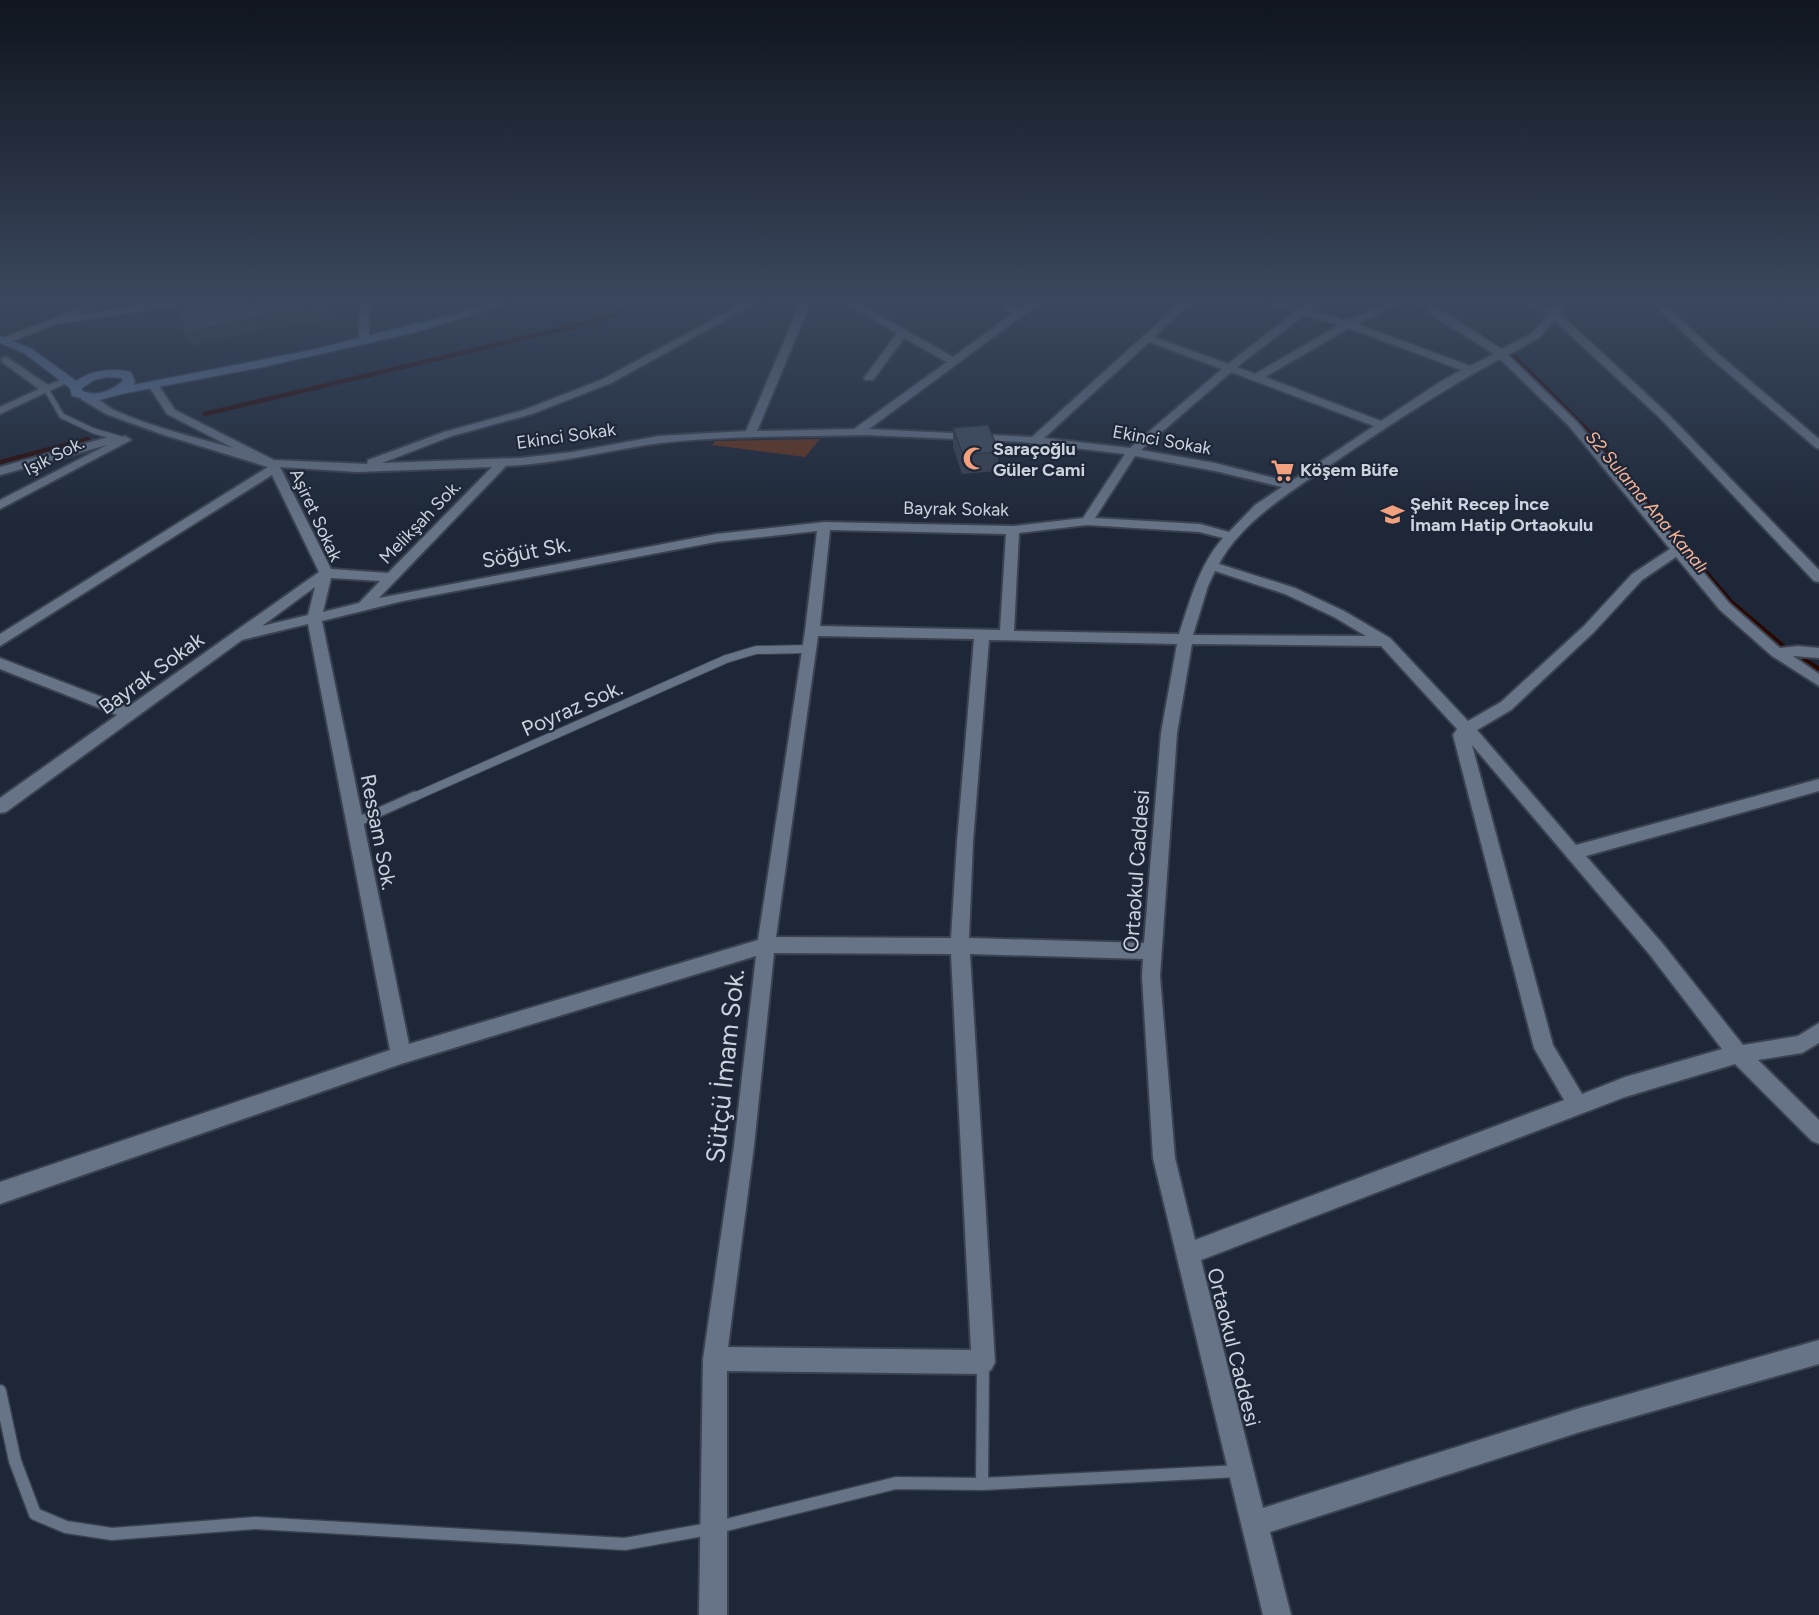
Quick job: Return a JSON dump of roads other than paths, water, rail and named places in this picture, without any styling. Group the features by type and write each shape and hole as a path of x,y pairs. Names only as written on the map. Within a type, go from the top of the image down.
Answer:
{"main road":[{"path":"66,379 72,384 76,393 86,397 103,396 117,391 187,379"},
{"path":"72,384 86,379"},
{"path":"117,391 129,382 128,379"}],"street":[{"path":"31,379 46,389"},
{"path":"357,468 448,434 528,412 610,379"},
{"path":"750,434 773,379"},
{"path":"856,432 929,379"},
{"path":"1035,440 1100,379"},
{"path":"1087,521 1132,452 1216,379"},
{"path":"1260,379 1382,425"},
{"name":"Ortaokul Caddesi","path":"1277,1615 1164,1158 1151,976 1169,733 1186,639 1201,586 1219,551 1259,508 1453,379"},
{"path":"1527,379 1573,424 1676,551 1725,607 1777,653 1819,681"},
{"path":"1624,379 1664,416 1819,578"},
{"path":"1742,379 1819,445"},
{"path":"0,411 46,389 72,384"},
{"name":"Aşiret Sokak","path":"153,385 171,412 273,465 326,573 314,618"},
{"name":"Aşiret Sokak","path":"86,397 110,412 154,428 273,465"},
{"name":"Ekinci Sokak","path":"273,465 357,468 503,462 572,456 659,440 750,434 856,432 1035,440 1132,452 1215,467 1291,486"},
{"path":"0,471 51,455 123,440"},
{"name":"Işık Sok.","path":"0,505 123,440"},
{"name":"Melikşah Sok.","path":"363,606 503,462"},
{"path":"0,641 273,465"},
{"name":"Bayrak Sokak","path":"824,526 1012,530 1087,521 1200,528 1233,537"},
{"name":"Söğüt Sk.","path":"240,636 363,606 522,573 716,538 824,526"},
{"name":"Sütçü İmam Sok.","path":"713,1615 715,1359 744,1146 766,945 811,640 824,526"},
{"path":"1008,635 1012,530"},
{"path":"1578,1105 1544,1048 1461,735 1466,729 1506,706 1589,629 1637,577 1676,551"},
{"path":"1212,566 1290,591 1339,614 1384,641 1440,698 1656,949 1738,1054 1819,1134"},
{"path":"326,573 391,578"},
{"name":"Bayrak Sokak","path":"0,807 326,573"},
{"name":"Ressam Sok.","path":"314,618 401,1056"},
{"path":"811,640 982,634 1384,641"},
{"path":"715,1359 983,1362 960,946 965,842 982,634"},
{"path":"1777,653 1798,651 1819,653"},
{"path":"0,663 130,714"},
{"path":"1572,853 1819,785"},
{"path":"0,1193 401,1056 766,945 960,946 1153,951"},
{"path":"1188,1254 1625,1087 1738,1054 1802,1044 1819,1032"},
{"path":"1255,1524 1580,1420 1819,1352"}],"lane":[{"path":"46,389 62,416 94,431 123,440"},
{"name":"Poyraz Sok.","path":"355,823 726,659 756,650 811,640"},
{"path":"982,1484 983,1362"},
{"path":"0,1391 15,1461 35,1514 66,1527 112,1534 255,1523 625,1544 714,1528 896,1483 982,1484 1241,1471"}],"waterway":[{"name":"S2 Sulama Ana Kanalı","path":"205,414 351,379"},
{"name":"S2 Sulama Ana Kanalı","path":"1537,379 1600,443 1661,520"},
{"name":"S2 Sulama Ana Kanalı","path":"0,462 88,439"},
{"name":"S2 Sulama Ana Kanalı","path":"1659,519 1730,602 1782,646"},
{"name":"S2 Sulama Ana Kanalı","path":"1799,657 1819,670"}],"place":[{"name":"Saraçoğlu Güler Cami","path":"975,459"},
{"name":"Köşem Büfe","path":"1282,470"},
{"name":"Şehit Recep İnce İmam Hatip Ortaokulu","path":"1392,514"}]}
